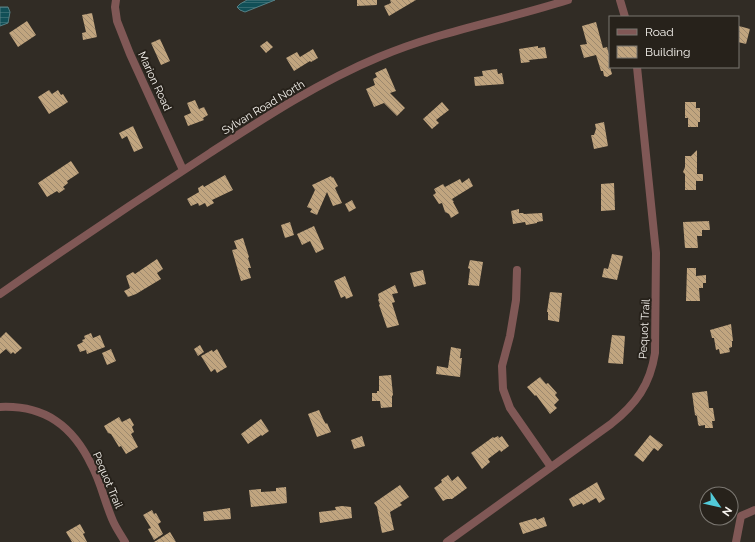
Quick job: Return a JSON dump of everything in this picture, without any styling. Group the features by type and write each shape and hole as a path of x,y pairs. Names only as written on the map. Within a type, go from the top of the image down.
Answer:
{"street":[{"name":"Marion Road","path":"116,0 115,7 117,21 130,54 183,170"},
{"name":"Sylvan Road North","path":"0,294 73,243 278,109 363,64 429,39 568,0"},
{"path":"620,0 625,16"},
{"name":"Pequot Trail","path":"447,542 626,412 644,387 652,368 656,334 656,252 637,68"},
{"path":"517,270 516,300 510,336 502,366 503,389 510,408 551,467"},
{"name":"Pequot Trail","path":"0,407 22,407 40,412 58,422 73,437 83,449 93,466 113,521 125,542"},
{"path":"736,542 741,516 755,510"}],"water":[{"path":"247,0 275,0 245,12 237,7"},
{"path":"0,7 8,7 10,12 8,23 0,26"}],"building":[{"path":"357,0 377,0 377,5 357,6"},
{"path":"390,0 416,0 389,16 384,6 391,3"},
{"path":"92,13 97,37 83,40 82,33 86,32 82,15"},
{"path":"27,21 36,35 18,47 9,33"},
{"path":"596,22 603,48 607,47 609,54 609,68 612,74 607,77 604,76 603,71 601,71 596,55 584,58 580,45 587,44 582,26"},
{"path":"739,26 750,29 746,44 739,42"},
{"path":"160,39 170,61 161,65 151,43"},
{"path":"267,41 273,47 266,53 260,46"},
{"path":"538,46 538,48 545,47 547,58 529,60 530,62 521,63 519,49"},
{"path":"313,49 318,58 294,71 286,58 297,52 300,57"},
{"path":"386,68 396,91 390,93 405,108 397,116 384,103 374,107 366,89 375,85 373,79 377,77 375,73"},
{"path":"497,69 498,74 502,73 504,84 475,86 474,77 483,76 482,71"},
{"path":"49,90 52,94 58,90 61,95 63,94 68,102 49,114 38,97"},
{"path":"195,100 199,109 204,107 208,115 203,118 204,120 188,126 184,116 191,113 187,103"},
{"path":"442,102 449,110 436,120 439,123 432,129 423,119"},
{"path":"685,102 696,102 696,108 700,108 700,122 698,122 698,127 688,127 688,118 685,118"},
{"path":"604,122 608,146 594,149 591,135 594,135 596,129 595,124"},
{"path":"133,126 143,148 134,152 127,136 122,139 119,133"},
{"path":"697,150 697,174 703,174 703,181 696,181 696,190 685,190 685,174 683,172 685,167 685,156 691,156"},
{"path":"71,161 79,173 67,181 68,183 63,187 65,189 59,193 57,191 47,197 38,183"},
{"path":"225,175 233,190 212,200 214,203 207,207 205,203 199,206 198,203 191,206 187,199 199,192 198,188 203,185 204,187"},
{"path":"331,176 338,186 335,188 342,203 333,206 327,192 317,215 310,212 312,209 307,207 315,190 312,185"},
{"path":"469,178 473,186 452,199 459,213 451,218 449,214 445,212 442,203 439,204 433,195 436,193 434,189 443,184 445,187 460,179 462,183"},
{"path":"614,183 615,210 601,211 601,184"},
{"path":"352,200 356,208 349,212 345,204"},
{"path":"519,209 519,213 524,214 542,213 543,221 526,225 525,222 513,224 511,211"},
{"path":"709,221 710,230 702,230 702,236 697,236 698,248 685,248 683,222"},
{"path":"290,222 294,235 285,238 281,225"},
{"path":"314,226 324,249 316,253 310,241 302,245 297,234"},
{"path":"243,238 249,257 251,268 248,268 251,278 241,281 232,250 237,249 234,241"},
{"path":"612,254 623,256 617,280 602,277 604,268 608,269"},
{"path":"157,259 163,269 157,273 161,279 128,297 124,291 130,288 126,276 133,272 135,274"},
{"path":"470,260 483,262 479,286 468,285 470,269 468,268"},
{"path":"687,268 696,268 696,276 706,275 706,283 703,283 703,288 699,288 700,301 686,301"},
{"path":"423,270 426,284 414,287 410,273"},
{"path":"345,276 353,296 346,299 345,296 341,298 334,281"},
{"path":"395,285 398,293 392,294 395,302 392,303 399,325 387,328 379,305 378,294"},
{"path":"550,292 562,293 559,322 548,320 547,312"},
{"path":"731,324 733,341 732,347 729,348 730,352 720,354 719,349 716,350 714,338 712,338 710,330"},
{"path":"6,332 22,348 15,354 13,352 11,354 6,349 0,354 0,338"},
{"path":"91,333 93,338 100,335 105,347 87,354 86,350 80,352 77,345 83,342 82,340 85,339 84,336"},
{"path":"612,335 625,336 623,364 608,363"},
{"path":"200,345 204,352 198,356 194,349"},
{"path":"451,347 461,349 460,358 462,358 460,377 436,374 437,366 448,368"},
{"path":"111,349 116,361 107,365 102,353"},
{"path":"217,349 227,367 217,373 215,369 211,372 201,356"},
{"path":"391,375 393,395 392,407 381,408 380,401 372,401 372,393 377,393 377,391 379,391 379,376"},
{"path":"540,377 557,393 555,395 559,400 554,405 557,408 550,414 536,395 535,396 527,387"},
{"path":"707,391 709,408 713,408 715,421 712,421 713,428 705,428 705,425 699,426 697,416 695,415 692,393"},
{"path":"319,410 331,432 317,437 308,414"},
{"path":"119,417 122,422 130,418 134,425 132,427 134,432 131,434 138,447 126,454 104,426"},
{"path":"261,419 269,431 248,444 241,434"},
{"path":"650,435 663,445 658,451 654,448 643,462 634,455"},
{"path":"362,436 365,446 354,449 351,440"},
{"path":"498,436 499,438 502,436 509,446 501,452 500,450 488,459 490,462 482,469 471,453 493,437"},
{"path":"448,475 452,481 458,476 467,488 452,499 443,501 434,488"},
{"path":"597,482 605,499 599,503 596,498 583,505 582,503 573,507 569,499"},
{"path":"400,485 409,497 400,503 402,505 390,512 394,530 382,533 377,507 374,503"},
{"path":"286,487 287,503 251,507 249,490 261,489 261,492 276,491 276,488"},
{"path":"335,507 351,507 352,518 320,523 319,512 336,510"},
{"path":"230,508 231,519 204,521 203,512"},
{"path":"152,510 154,514 156,513 161,522 158,524 163,534 154,540 148,529 151,528 143,515"},
{"path":"544,517 547,526 523,534 519,523 536,518 537,520"},
{"path":"80,524 85,533 83,534 87,542 72,542 66,532"},
{"path":"170,532 176,542 154,542"}]}
